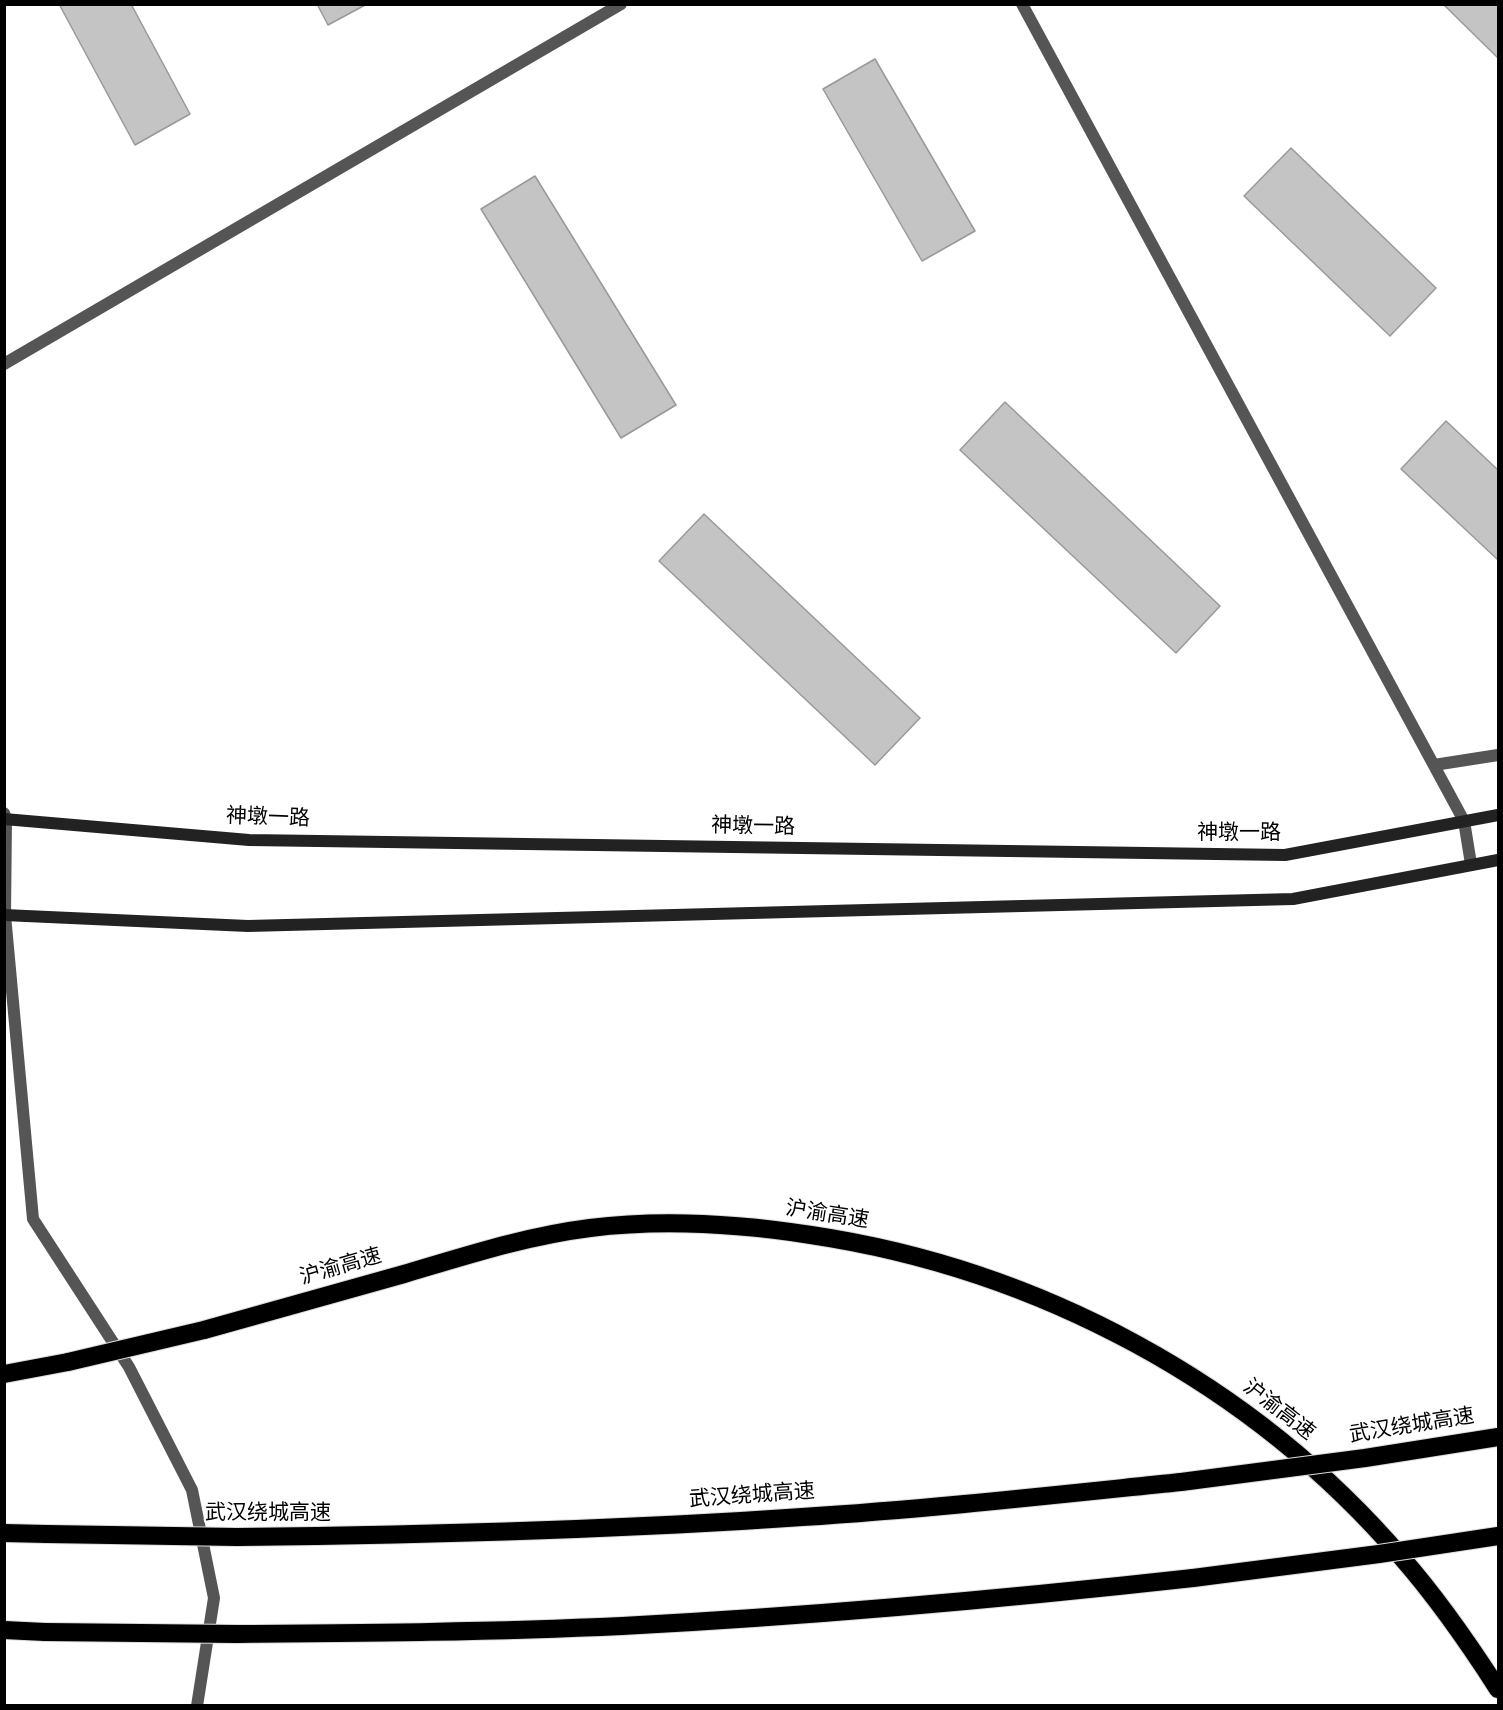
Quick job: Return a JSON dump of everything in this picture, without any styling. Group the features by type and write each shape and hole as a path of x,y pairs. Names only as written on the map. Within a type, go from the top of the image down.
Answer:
{"highway":[{"name":"沪渝高速","path":"4,1374 68,1362 204,1330 520,1240 591,1227 656,1224 720,1225 838,1239 911,1254 974,1272 1034,1294 1093,1321 1169,1363 1260,1423 1310,1465 1402,1557 1443,1608 1498,1689"},
{"name":"武汉绕城高速","path":"4,1533 237,1537 426,1535 733,1521 981,1503 1180,1482 1365,1458 1498,1437"},
{"path":"4,1630 237,1634 429,1632 632,1625 811,1614 990,1600 1192,1578 1498,1536"}],"main road":[{"name":"神墩一路","path":"5,817 249,840 1285,855 1498,815"},
{"path":"4,915 248,926 1293,899 1498,860"}],"street":[{"path":"4,364 621,4"},
{"path":"1022,4 1464,820 1471,864"},
{"path":"1434,765 1498,755"},
{"path":"5,817 4,915 33,1219 129,1367 192,1490 214,1598 197,1706"}],"building":[{"path":"59,4 131,4 190,114 135,145"},
{"path":"317,4 367,4 328,25"},
{"path":"1443,4 1498,4 1498,58"},
{"path":"875,59 975,231 922,261 823,89"},
{"path":"1291,148 1436,288 1390,336 1244,196"},
{"path":"535,176 676,405 621,438 481,209"},
{"path":"1005,402 1220,606 1176,653 960,450"},
{"path":"1446,421 1498,470 1498,560 1401,469"},
{"path":"704,514 920,718 875,765 659,561"}]}
